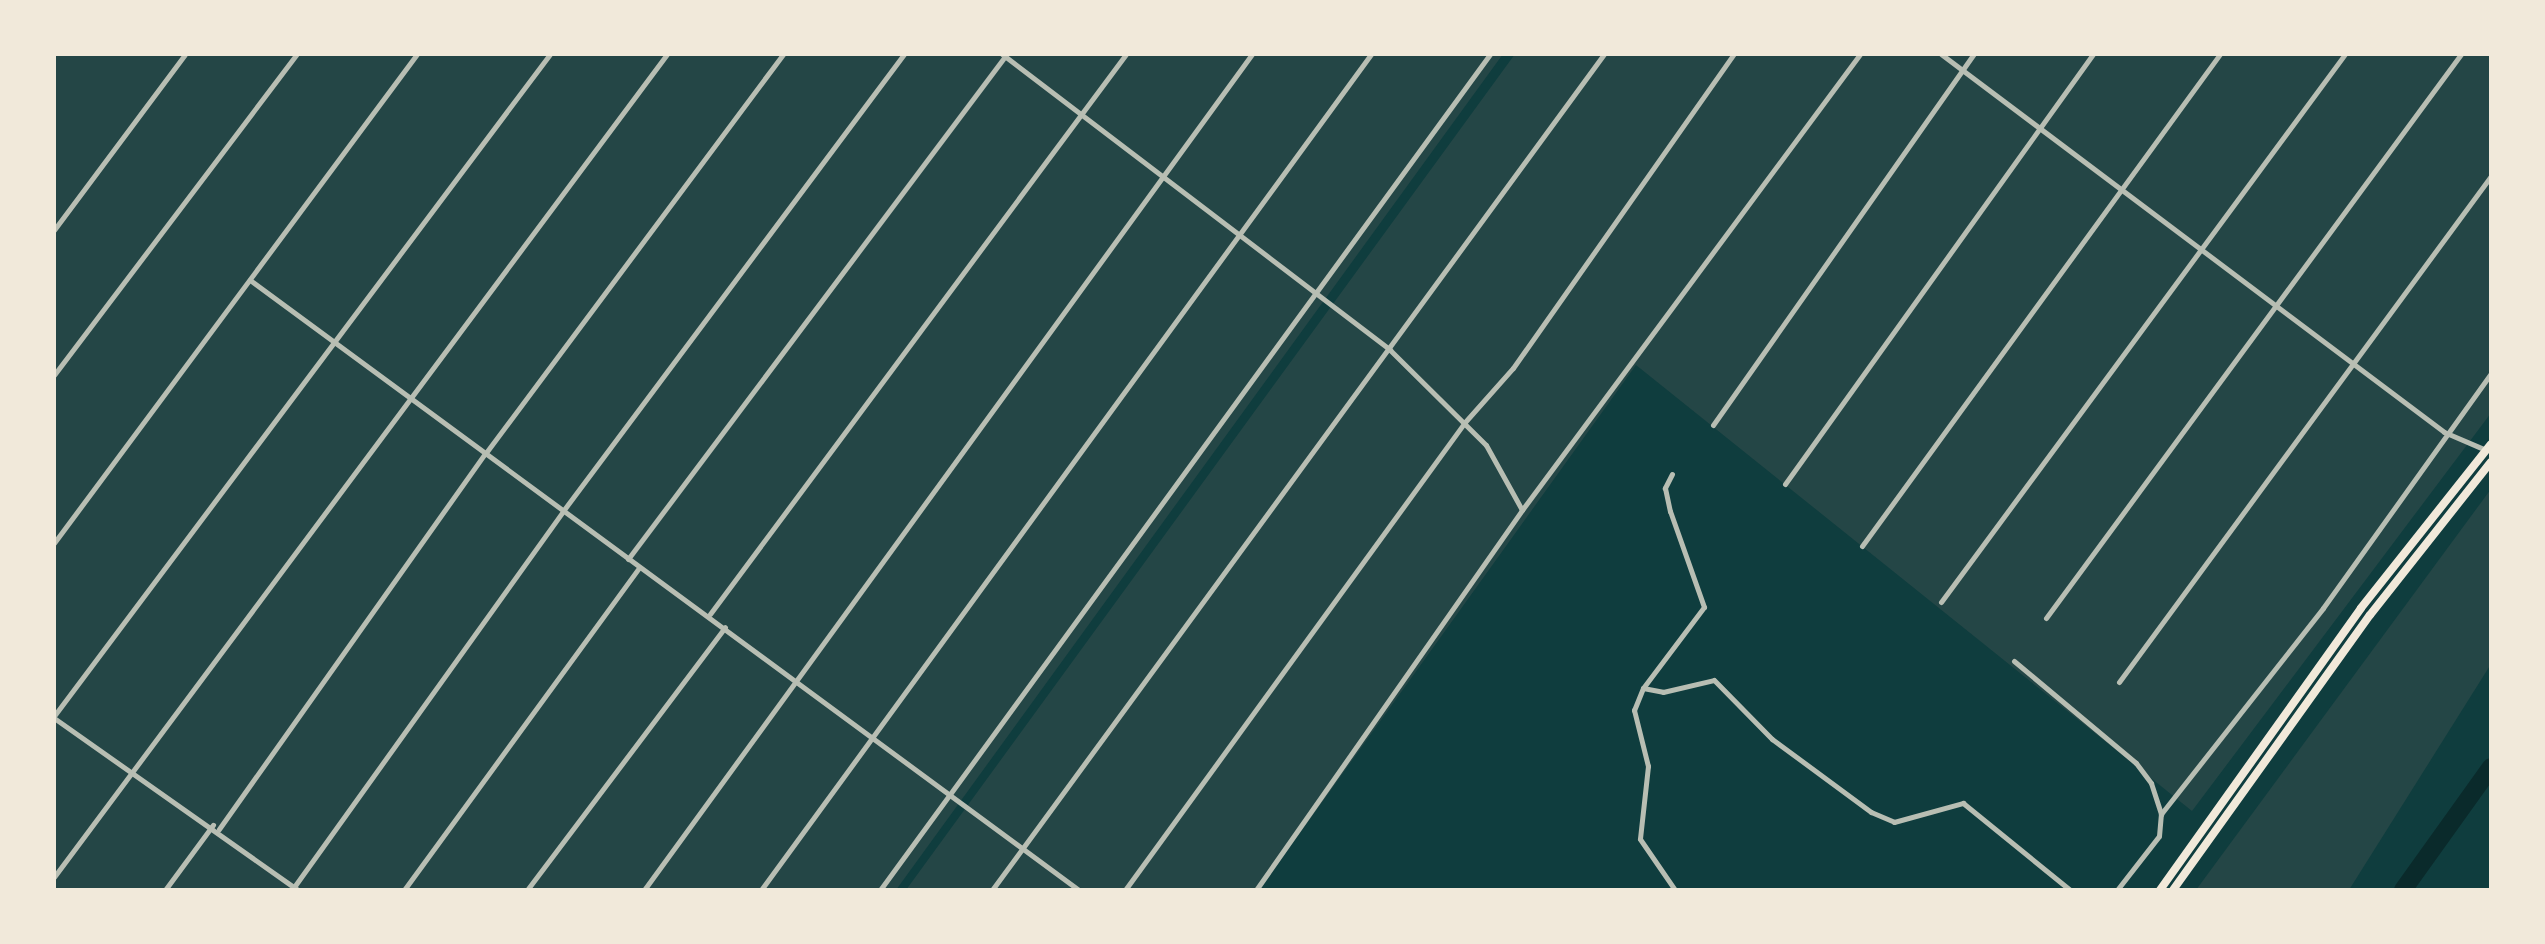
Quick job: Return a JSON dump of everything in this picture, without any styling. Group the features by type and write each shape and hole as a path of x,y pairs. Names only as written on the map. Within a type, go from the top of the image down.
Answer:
{"main road":[{"path":"2160,890 2361,608 2488,447"},
{"path":"2173,890 2370,615 2491,462"}],"street":[{"path":"54,230 186,54"},
{"path":"54,375 297,54"},
{"path":"54,543 417,54"},
{"path":"550,54 339,342 54,717 129,774 216,827 296,888 562,510 904,54"},
{"path":"54,877 414,398 667,54"},
{"path":"165,890 216,827 485,454 783,54"},
{"path":"710,614 1126,54"},
{"path":"644,890 1252,54"},
{"path":"761,890 1370,54"},
{"path":"880,890 951,796 1314,290 1490,54"},
{"path":"992,890 1390,350 1604,54"},
{"path":"1125,890 1465,422 1513,368 1734,54"},
{"path":"1256,890 1522,510 1860,54"},
{"path":"1941,54 2118,190 2444,432 2488,447"},
{"path":"1713,425 1974,54"},
{"path":"1785,484 2038,127 2093,54"},
{"path":"1862,546 2118,190 2220,54"},
{"path":"1941,602 2346,54"},
{"path":"2046,618 2277,308 2461,54"},
{"path":"628,559 1004,55 1240,232 1390,350 1486,444 1522,510"},
{"path":"2119,682 2350,362 2491,176"},
{"path":"250,280 339,342 639,568 710,614 793,682 869,739 1024,846 1079,890"},
{"path":"2161,814 2323,608 2444,432 2491,373"},
{"path":"1672,474 1665,488 1670,511 1704,607 1643,688 1634,710 1648,766 1640,839 1675,890"},
{"path":"404,890 639,568"},
{"path":"527,890 725,626"},
{"path":"2014,661 2136,763 2151,783 2161,814 2159,836 2118,890"},
{"path":"1643,688 1663,692 1714,680 1772,739 1881,818 1894,822 1963,803 2070,890"},
{"path":"281,890 286,883"}],"shaded area":[{"path":"54,54 1503,54 896,890 54,890"},
{"path":"1515,54 2491,54 2491,413 2192,811 1636,365 1259,890 906,890"},
{"path":"2491,489 2491,664 2349,890 2196,890"}],"waterway":[{"path":"2403,890 2491,767"}]}
